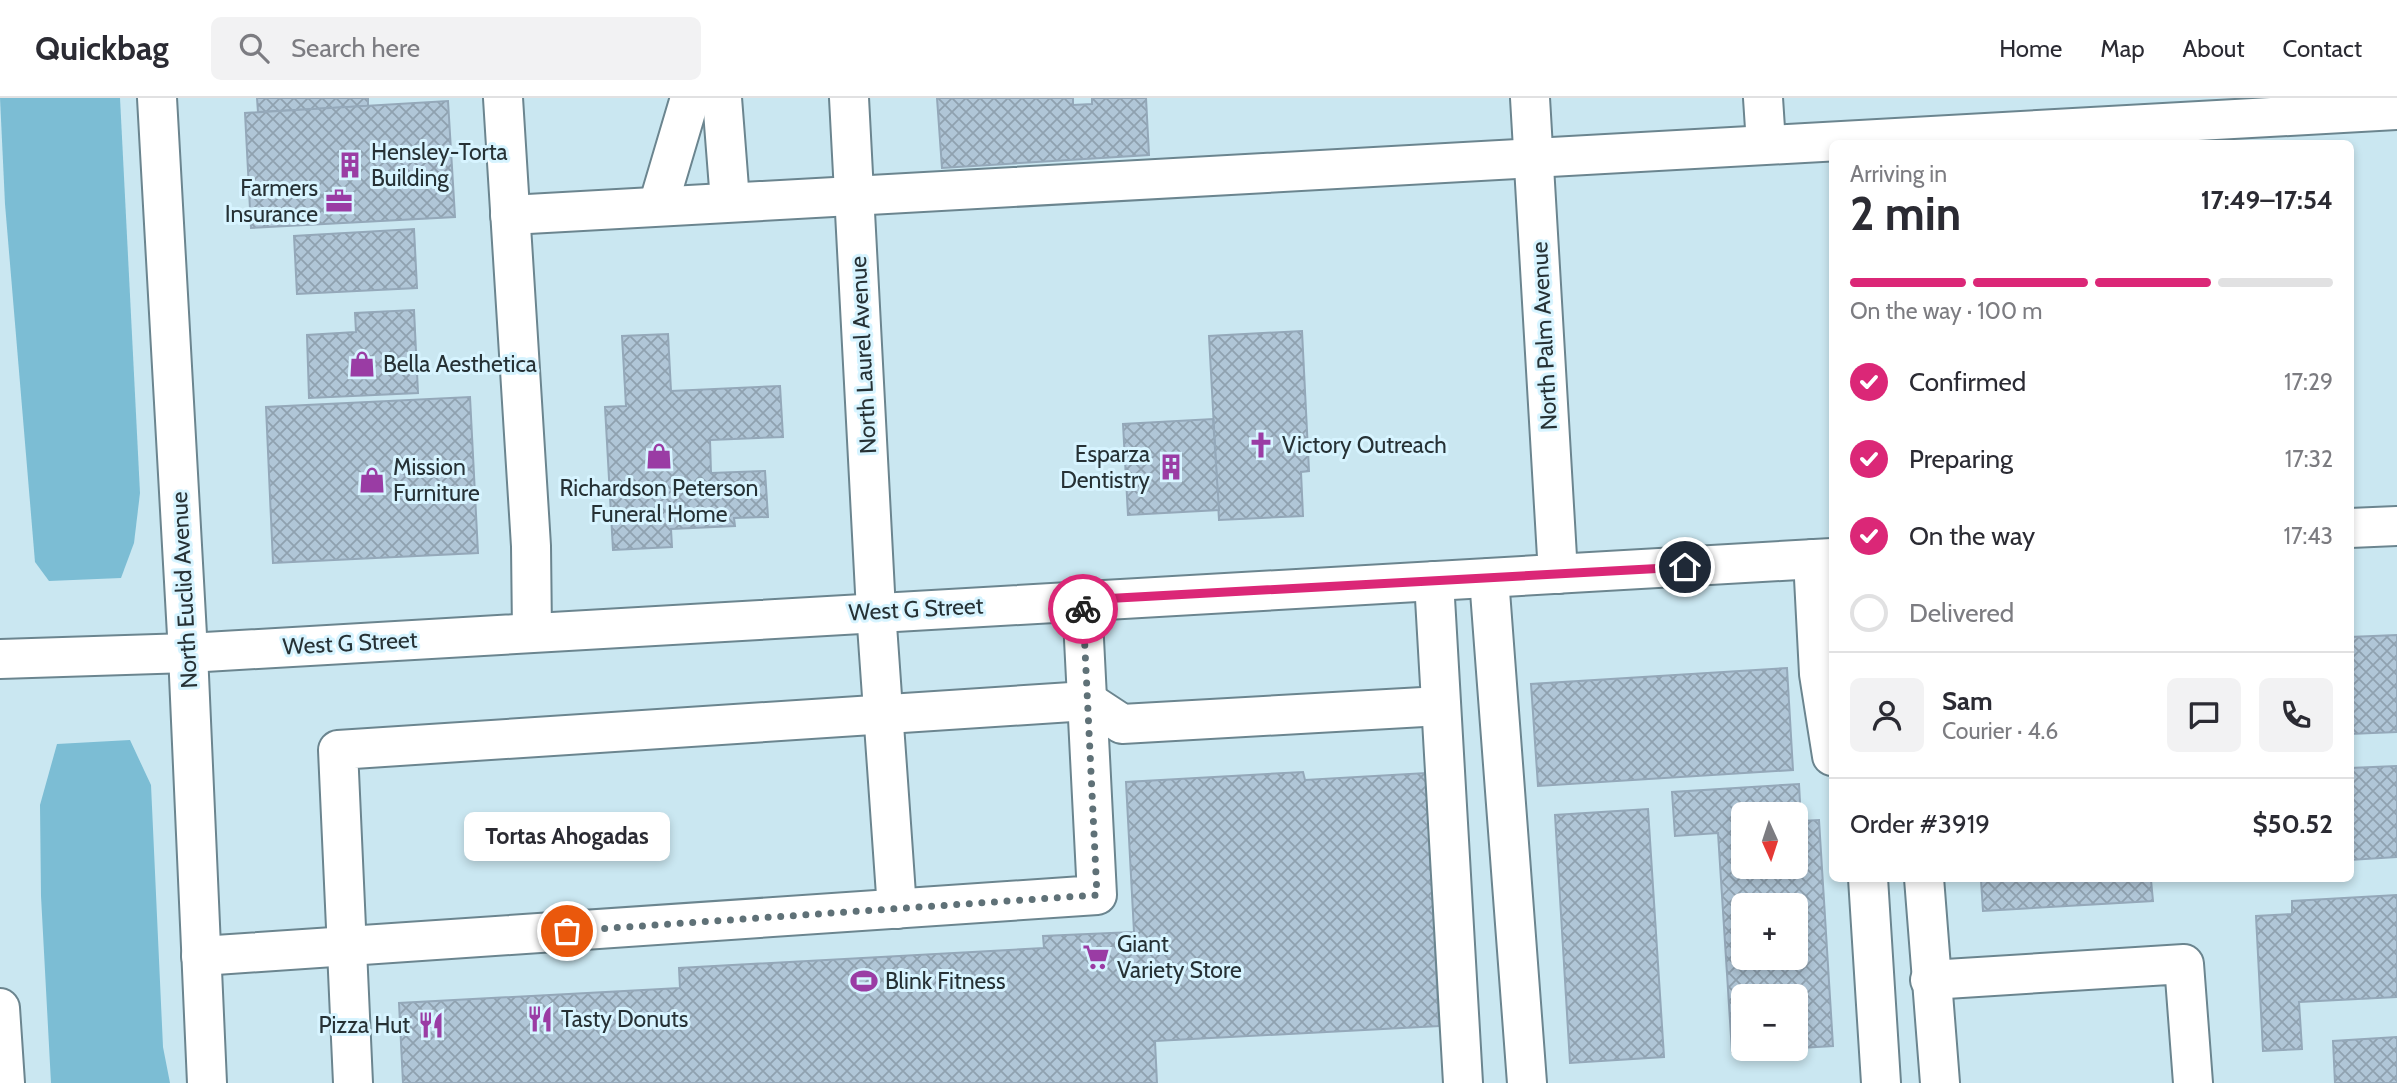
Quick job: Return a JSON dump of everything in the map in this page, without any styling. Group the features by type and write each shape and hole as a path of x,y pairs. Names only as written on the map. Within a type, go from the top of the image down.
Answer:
{"street":[{"name":"North Euclid Avenue","path":"157,98 188,653 207,1083"},
{"path":"503,98 531,546 532,632"},
{"path":"658,206 690,98"},
{"path":"723,98 730,201"},
{"name":"North Laurel Avenue","path":"849,98 876,611 897,909"},
{"name":"North Palm Avenue","path":"1530,98 1558,574"},
{"path":"1763,98 1766,144"},
{"path":"1838,140 2397,110"},
{"path":"510,215 854,193 1829,141"},
{"path":"2354,528 2397,526"},
{"name":"West G Street","path":"0,659 188,653 876,611 1822,559"},
{"path":"1822,559 1819,674 1829,737"},
{"path":"1489,578 1527,1083"},
{"path":"1434,581 1463,1083"},
{"path":"201,956 1097,895 1082,600"},
{"path":"353,1083 338,750 883,712 1087,701 1122,724 1441,706"},
{"path":"1868,882 1881,1083"},
{"path":"1924,882 1940,1083"},
{"path":"1930,980 2184,964 2193,1083"},
{"path":"0,1008 5,1083"}],"shaded area":[{"path":"0,98 120,98 140,493 134,543 121,578 49,581 35,562 5,204"},
{"path":"130,740 151,785 163,1047 170,1083 51,1083 41,896 40,805 57,744"}],"building":[{"path":"257,98 368,98 368,106 258,112"},
{"path":"937,98 1073,98 1073,105 1092,104 1092,98 1146,98 1149,155 942,168"},
{"name":"Hensley-Torta Building","path":"448,101 455,217 251,228 245,113"},
{"path":"414,229 417,288 297,294 294,236"},
{"name":"Bella Aesthetica","path":"414,310 418,393 309,398 307,335 356,332 355,313"},
{"name":"Victory Outreach","path":"1302,331 1309,471 1301,472 1303,516 1219,520 1209,336"},
{"name":"Richardson Peterson Funeral Home","path":"668,334 671,391 780,386 783,437 710,440 711,473 765,471 768,517 734,518 735,526 671,529 672,547 613,550 605,407 626,406 622,336"},
{"name":"Mission Furniture","path":"470,397 478,553 273,563 266,407"},
{"name":"Esparza Dentistry","path":"1213,419 1219,510 1128,515 1123,424"},
{"path":"2397,635 2397,732 2354,734 2354,637"},
{"path":"1787,668 1793,770 1538,786 1531,684"},
{"path":"2397,766 2397,857 2354,860 2354,768"},
{"path":"1303,772 1305,780 1426,773 1439,1026 1155,1041 1157,1083 403,1083 399,1003 680,988 679,968 1044,948 1043,936 1134,932 1126,782"},
{"path":"1799,784 1800,802 1731,802 1731,879 1808,879 1808,821 1819,820 1833,1046 1808,1047 1808,984 1731,984 1731,1036 1718,833 1675,836 1672,792"},
{"path":"1648,809 1664,1057 1570,1063 1555,815"},
{"path":"1981,882 2151,882 2153,901 1983,911"},
{"path":"2397,895 2397,997 2299,1002 2302,1049 2263,1051 2256,916 2292,914 2292,901"},
{"path":"2397,1037 2397,1083 2335,1083 2333,1041"}],"way so far":[{"path":"567,931 1097,895 1083,609"}],"place":[{"name":"Hensley-Torta Building","path":"350,165"},
{"name":"Farmers Insurance","path":"339,201"},
{"name":"Bella Aesthetica","path":"362,364"},
{"name":"Victory Outreach","path":"1261,445"},
{"name":"Richardson Peterson Funeral Home","path":"659,456"},
{"name":"Esparza Dentistry","path":"1171,467"},
{"name":"Mission Furniture","path":"372,480"},
{"name":"Tortas Ahogadas","path":"567,931"},
{"name":"Giant Variety Store","path":"1096,957"},
{"name":"Blink Fitness","path":"864,981"},
{"name":"Tasty Donuts","path":"540,1019"},
{"name":"Pizza Hut","path":"431,1025"}],"route":[{"path":"1083,609 1082,600 1685,567"}]}
